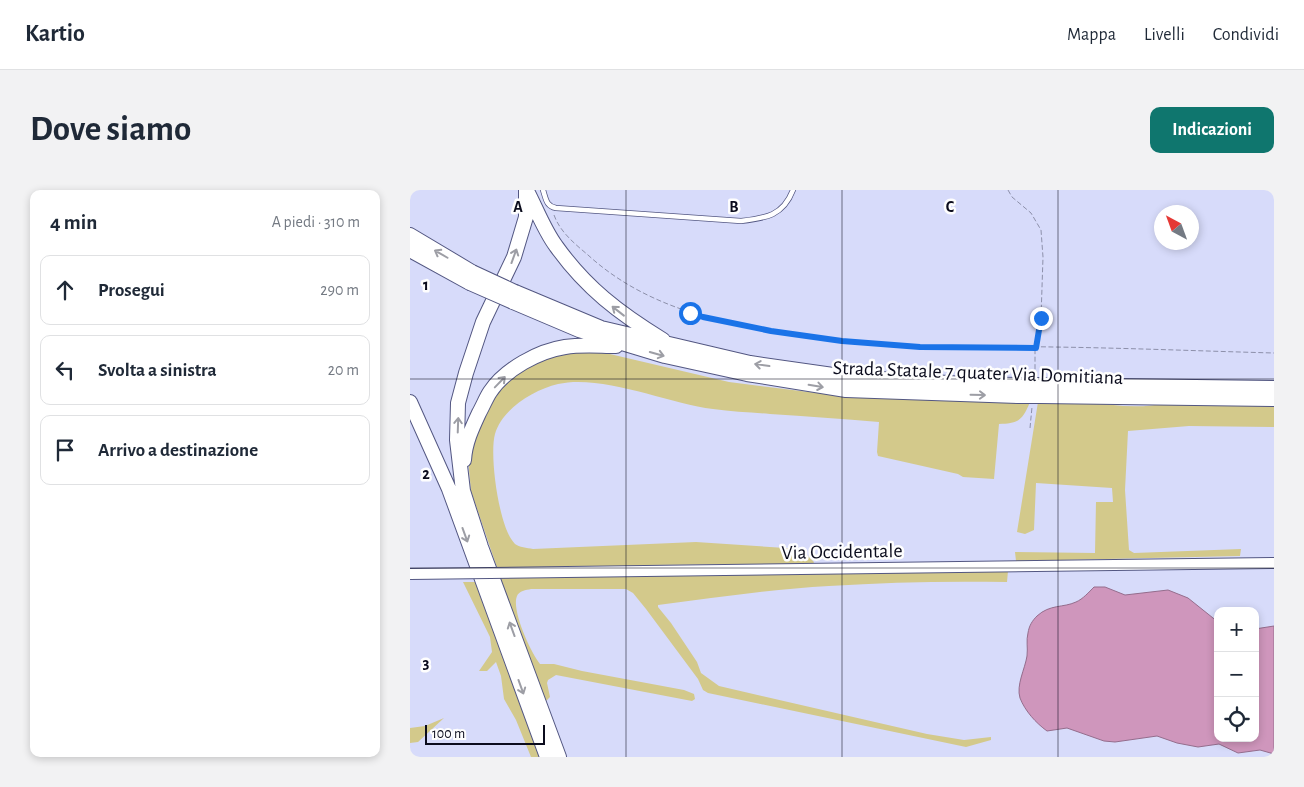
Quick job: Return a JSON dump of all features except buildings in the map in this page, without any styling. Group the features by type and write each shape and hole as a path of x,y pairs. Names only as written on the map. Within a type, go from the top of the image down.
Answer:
{"highway":[{"path":"526,190 554,244 588,285 621,313 674,346"},
{"path":"526,190 526,217 514,257 484,322 458,403 457,440 464,491 481,547 559,757"},
{"path":"410,236 471,278"},
{"path":"410,250 514,297"},
{"name":"Strada Statale 7 quater Via Domitiana","path":"514,297 601,328 750,363 847,377 965,384 1018,390"},
{"name":"Strada Statale 7 quater Via Domitiana","path":"514,297 579,330 665,356 747,374 846,390 1274,388"},
{"path":"464,491 465,452 472,429 491,390 507,374 544,353 566,347 632,346"},
{"name":"Strada Statale 7 quater Via Domitiana","path":"1041,390 1274,399"},
{"path":"410,402 448,489 547,757"},
{"path":"410,423 448,489"}],"street":[{"name":"Via Occidentale","path":"410,574 1274,563"}],"lane":[{"path":"543,190 551,207 741,220 763,218 776,213 785,206 793,190"}],"path":[{"path":"1008,190 1012,197 1032,213 1041,230 1043,257 1041,318 1036,348"},
{"path":"551,207 556,222 570,240 598,265 630,286 664,303 703,317 771,331 842,341 920,347 1109,348 1274,354"}],"shaded area":[{"path":"597,351 729,382 817,393 886,398 1030,402 1025,413 1016,422 999,424 994,479 963,477 958,474 878,456 879,422 720,410 695,406 635,390 594,383 575,382 558,384 529,396 504,416 495,434 493,444 494,474 504,523 509,536 515,544 523,547 533,549 696,542 801,549 814,562 813,564 644,565 643,575 1008,571 1007,582 896,583 808,587 658,605 697,662 701,673 719,686 927,734 964,740 991,737 991,740 966,747 708,693 703,690 698,679 646,609 633,593 626,589 531,589 519,593 516,602 519,621 536,658 540,664 554,664 684,690 694,694 695,699 692,701 556,675 548,680 550,697 545,702 471,491 468,459 479,415 509,376 549,355"},
{"path":"1087,401 1137,406 1167,403 1274,403 1274,427 1189,426 1128,431 1125,490 1129,550 1134,553 1241,549 1240,556 1016,561 1015,552 1095,553 1096,502 1113,502 1112,488 1036,483 1034,530 1025,534 1017,532 1038,402"},
{"path":"463,582 475,582 539,757 531,757 516,720 504,699 501,676 496,662 487,671 479,671 492,652 490,637"},
{"path":"1094,587 1105,587 1125,595 1168,590 1188,598 1214,619 1214,742 1259,742 1259,628 1274,626 1274,754 1260,750 1238,753 1219,744 1198,747 1177,743 1157,736 1115,742 1104,741 1067,728 1047,731 1025,708 1019,693 1027,656 1028,630 1035,618 1042,612 1076,602"},
{"path":"444,718 418,742 410,743 410,728 425,726"}],"route":[{"path":"690,313 771,331 842,341 920,347 1036,348 1041,318"}]}
